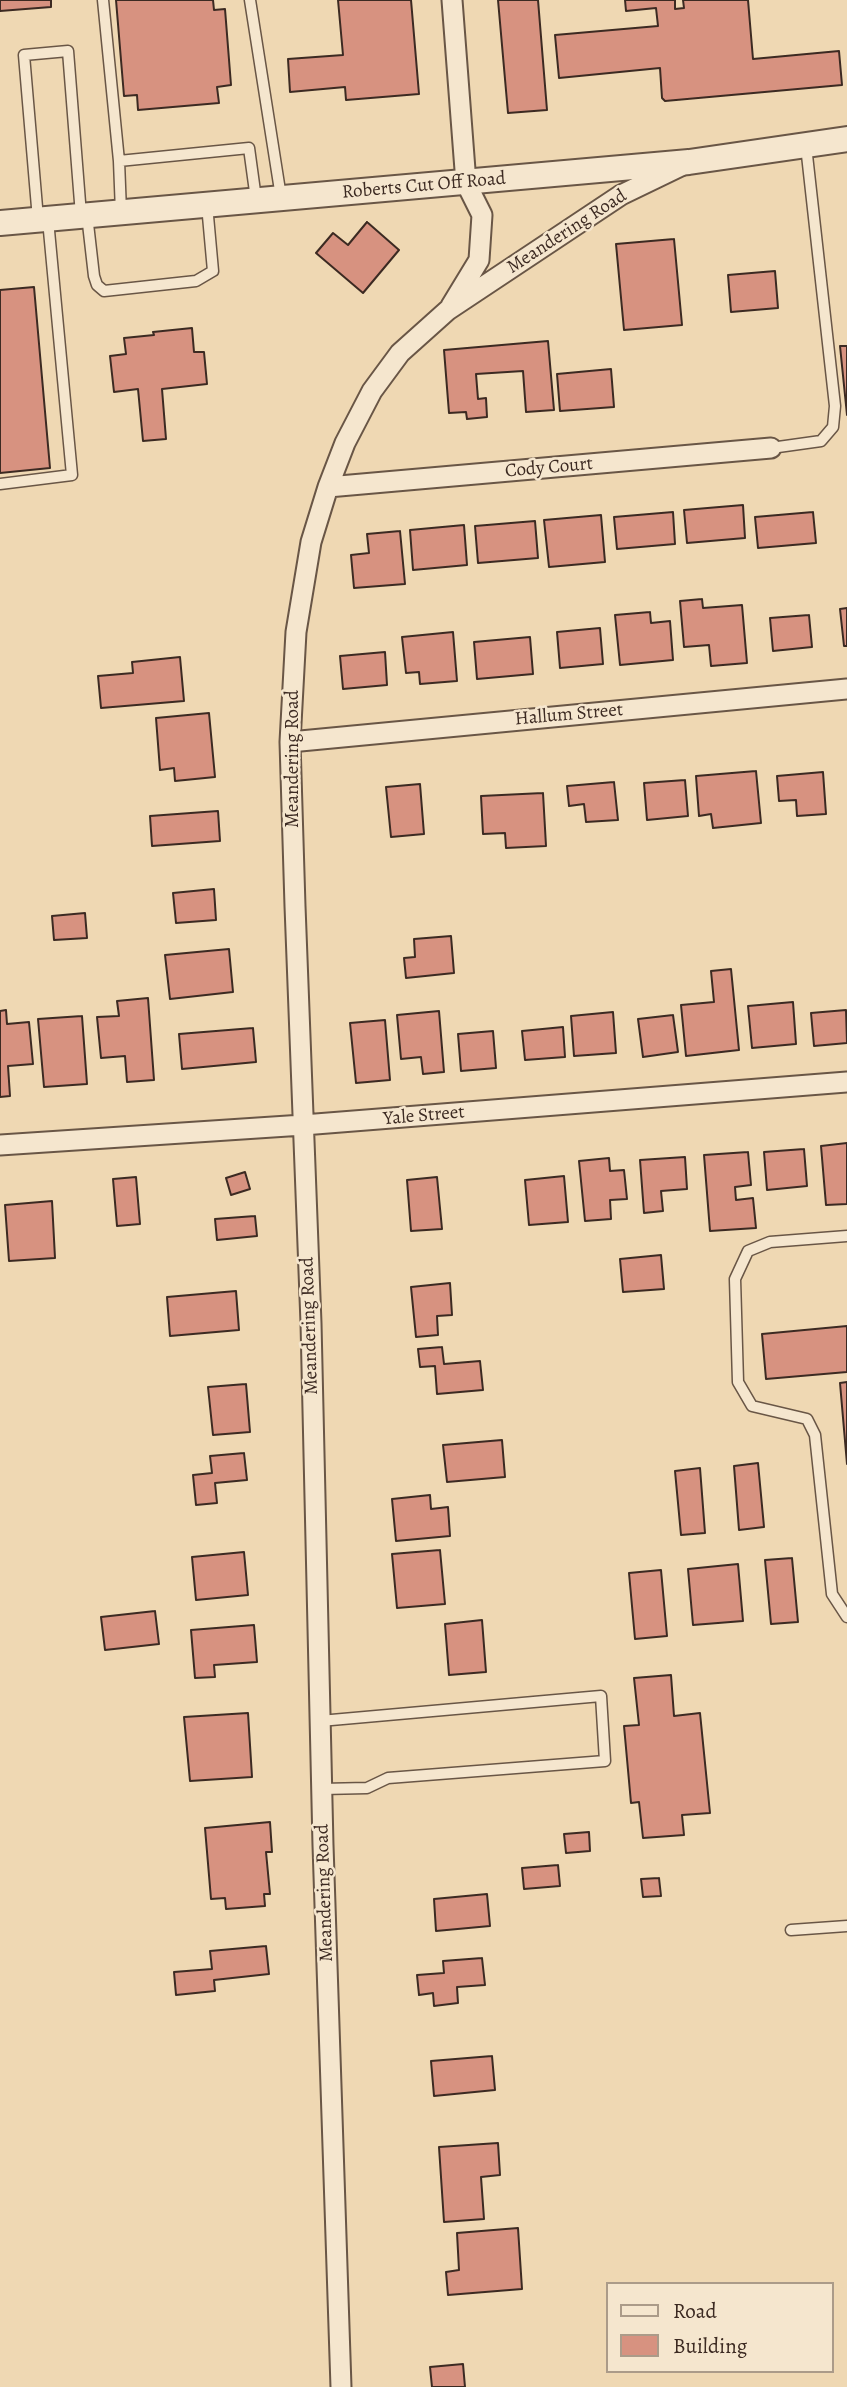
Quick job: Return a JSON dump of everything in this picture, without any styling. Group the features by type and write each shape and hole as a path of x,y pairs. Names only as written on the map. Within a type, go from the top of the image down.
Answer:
{"street":[{"path":"452,0 466,183"},
{"name":"Roberts Cut Off Road","path":"0,222 689,162 847,139"},
{"name":"Meandering Road","path":"341,2387 320,1721 311,1323 290,741 296,632 311,542 328,487 345,443 372,391 400,352 449,310 621,195 689,162"},
{"name":"Meandering Road","path":"449,310 479,260 482,215 466,183"},
{"name":"Cody Court","path":"328,487 771,448"},
{"name":"Hallum Street","path":"290,741 847,689"},
{"name":"Yale Street","path":"0,1145 303,1125 847,1082"}],"lane":[{"path":"103,0 119,161 121,212"},
{"path":"250,0 268,199"},
{"path":"0,484 72,475 24,55 68,51 84,216 94,276 97,285 104,291 196,281 212,271 207,205"},
{"path":"771,448 821,442 833,427 835,406 806,145"},
{"path":"119,161 249,148 268,199"},
{"path":"847,1236 770,1242 748,1251 735,1279 738,1382 752,1406 807,1419 815,1435 832,1594 847,1617"},
{"path":"320,1721 601,1696 605,1760 388,1778 367,1788 322,1789"},
{"path":"791,1930 847,1926"}],"building":[{"path":"0,0 51,0 51,7 0,11"},
{"path":"116,0 213,0 214,10 225,9 231,85 217,87 219,103 138,110 137,95 124,96"},
{"path":"338,0 411,0 419,94 346,100 345,87 290,92 288,59 343,55"},
{"path":"498,0 538,0 547,110 508,113"},
{"path":"625,0 675,0 675,9 684,8 683,0 748,0 753,59 839,51 842,85 665,101 662,98 660,68 559,78 555,35 658,26 656,8 626,11"},
{"path":"367,222 399,250 363,293 316,253 333,233 348,245"},
{"path":"674,239 682,325 624,330 616,244"},
{"path":"775,271 778,308 731,312 728,275"},
{"path":"34,287 50,468 0,473 0,290"},
{"path":"192,328 194,352 204,352 207,384 162,389 166,439 143,441 138,389 114,392 110,356 126,354 124,338"},
{"path":"548,341 554,410 526,412 523,371 476,374 478,399 486,398 487,417 467,419 466,412 449,413 444,350"},
{"path":"840,346 847,346 847,415"},
{"path":"611,369 614,407 560,411 557,374"},
{"path":"743,505 745,538 687,543 684,510"},
{"path":"673,512 675,544 617,549 614,517"},
{"path":"813,512 816,543 758,548 755,517"},
{"path":"601,515 605,562 549,567 544,520"},
{"path":"535,521 538,558 478,563 475,526"},
{"path":"464,525 467,565 413,570 410,530"},
{"path":"400,531 405,584 354,588 351,555 369,553 367,534"},
{"path":"702,599 703,608 742,605 747,663 711,666 709,645 684,647 680,601"},
{"path":"847,608 847,646 844,646 840,609"},
{"path":"650,612 651,623 670,621 673,660 620,665 615,615"},
{"path":"809,615 812,647 773,651 770,618"},
{"path":"600,628 603,664 560,668 557,632"},
{"path":"453,632 457,681 420,684 419,672 406,673 402,637"},
{"path":"530,637 533,674 477,679 474,642"},
{"path":"385,652 387,685 343,689 340,656"},
{"path":"180,657 184,701 101,708 98,676 133,673 132,662"},
{"path":"209,713 215,777 175,781 174,768 160,770 156,718"},
{"path":"756,771 761,823 713,828 711,814 699,816 696,776"},
{"path":"823,772 826,814 797,816 796,800 779,801 777,776"},
{"path":"685,780 688,816 647,820 644,783"},
{"path":"614,782 618,820 586,822 584,804 569,806 567,786"},
{"path":"420,784 424,834 391,837 386,787"},
{"path":"543,793 546,846 506,848 505,833 483,834 481,796"},
{"path":"218,811 220,841 152,846 150,816"},
{"path":"214,889 216,920 176,923 173,893"},
{"path":"85,913 87,938 54,940 52,916"},
{"path":"451,936 454,973 406,978 404,958 415,957 414,939"},
{"path":"229,949 233,992 170,999 165,955"},
{"path":"731,969 739,1050 686,1056 681,1005 714,1002 711,971"},
{"path":"148,998 154,1080 127,1082 125,1056 101,1058 97,1017 119,1016 117,1001"},
{"path":"793,1002 796,1044 752,1048 748,1006"},
{"path":"6,1010 7,1024 29,1022 33,1064 8,1066 10,1096 0,1097 0,1011"},
{"path":"846,1010 847,1043 814,1046 811,1013"},
{"path":"439,1011 444,1072 423,1074 421,1057 401,1059 397,1015"},
{"path":"613,1012 616,1053 574,1056 571,1016"},
{"path":"673,1015 678,1052 643,1057 638,1019"},
{"path":"82,1016 87,1084 44,1087 38,1019"},
{"path":"385,1020 390,1080 356,1083 350,1023"},
{"path":"563,1027 565,1057 525,1060 522,1031"},
{"path":"253,1028 256,1062 182,1069 179,1034"},
{"path":"493,1031 496,1068 461,1071 458,1034"},
{"path":"847,1143 847,1204 826,1205 821,1146"},
{"path":"804,1149 807,1186 767,1190 764,1152"},
{"path":"748,1152 751,1185 735,1187 736,1200 753,1198 756,1228 710,1231 704,1155"},
{"path":"685,1157 687,1189 661,1191 663,1211 644,1213 640,1160"},
{"path":"609,1158 610,1171 624,1170 627,1199 610,1200 611,1219 585,1221 579,1161"},
{"path":"245,1172 250,1189 231,1195 226,1178"},
{"path":"564,1176 568,1222 529,1225 525,1180"},
{"path":"136,1177 140,1224 117,1226 113,1179"},
{"path":"437,1177 442,1229 411,1231 407,1180"},
{"path":"52,1201 55,1258 9,1261 5,1205"},
{"path":"255,1216 257,1236 217,1240 215,1219"},
{"path":"661,1255 664,1289 623,1292 620,1259"},
{"path":"450,1283 452,1315 437,1316 438,1335 416,1337 411,1287"},
{"path":"236,1291 239,1330 170,1336 167,1297"},
{"path":"847,1326 847,1372 766,1379 762,1334"},
{"path":"442,1347 444,1364 480,1361 483,1390 437,1394 435,1366 420,1367 418,1349"},
{"path":"847,1382 847,1464 840,1383"},
{"path":"246,1384 250,1432 213,1435 208,1387"},
{"path":"502,1440 505,1477 447,1482 443,1445"},
{"path":"244,1453 247,1480 215,1483 217,1503 196,1505 193,1475 212,1473 210,1456"},
{"path":"758,1463 764,1527 739,1530 734,1466"},
{"path":"700,1468 705,1533 681,1535 675,1471"},
{"path":"430,1495 431,1509 448,1507 450,1536 396,1541 392,1499"},
{"path":"440,1550 445,1604 397,1608 392,1554"},
{"path":"244,1552 248,1595 196,1600 192,1557"},
{"path":"792,1558 798,1622 771,1624 765,1560"},
{"path":"738,1564 743,1621 693,1625 688,1569"},
{"path":"661,1570 667,1636 635,1639 629,1573"},
{"path":"155,1611 159,1644 105,1650 101,1617"},
{"path":"482,1620 486,1672 449,1675 445,1624"},
{"path":"254,1625 257,1662 214,1665 215,1677 195,1678 191,1630"},
{"path":"671,1675 674,1716 700,1713 710,1813 682,1815 684,1835 643,1838 639,1802 631,1803 624,1726 639,1725 634,1678"},
{"path":"248,1713 252,1777 190,1781 184,1717"},
{"path":"270,1822 272,1852 266,1852 270,1894 264,1894 265,1906 226,1909 225,1898 211,1899 205,1828"},
{"path":"589,1832 590,1851 566,1853 564,1834"},
{"path":"558,1865 560,1886 524,1889 522,1868"},
{"path":"659,1878 661,1896 643,1897 641,1879"},
{"path":"487,1894 490,1926 436,1931 434,1899"},
{"path":"266,1946 269,1974 214,1980 215,1991 176,1995 174,1972 212,1969 210,1951"},
{"path":"482,1958 485,1985 457,1987 458,2003 434,2006 433,1993 419,1995 417,1975 444,1973 443,1961"},
{"path":"492,2056 495,2090 434,2096 431,2061"},
{"path":"498,2143 500,2175 481,2177 484,2219 444,2222 439,2147"},
{"path":"518,2228 522,2289 448,2295 446,2272 459,2270 457,2233"},
{"path":"463,2364 465,2387 432,2387 430,2367"}]}
